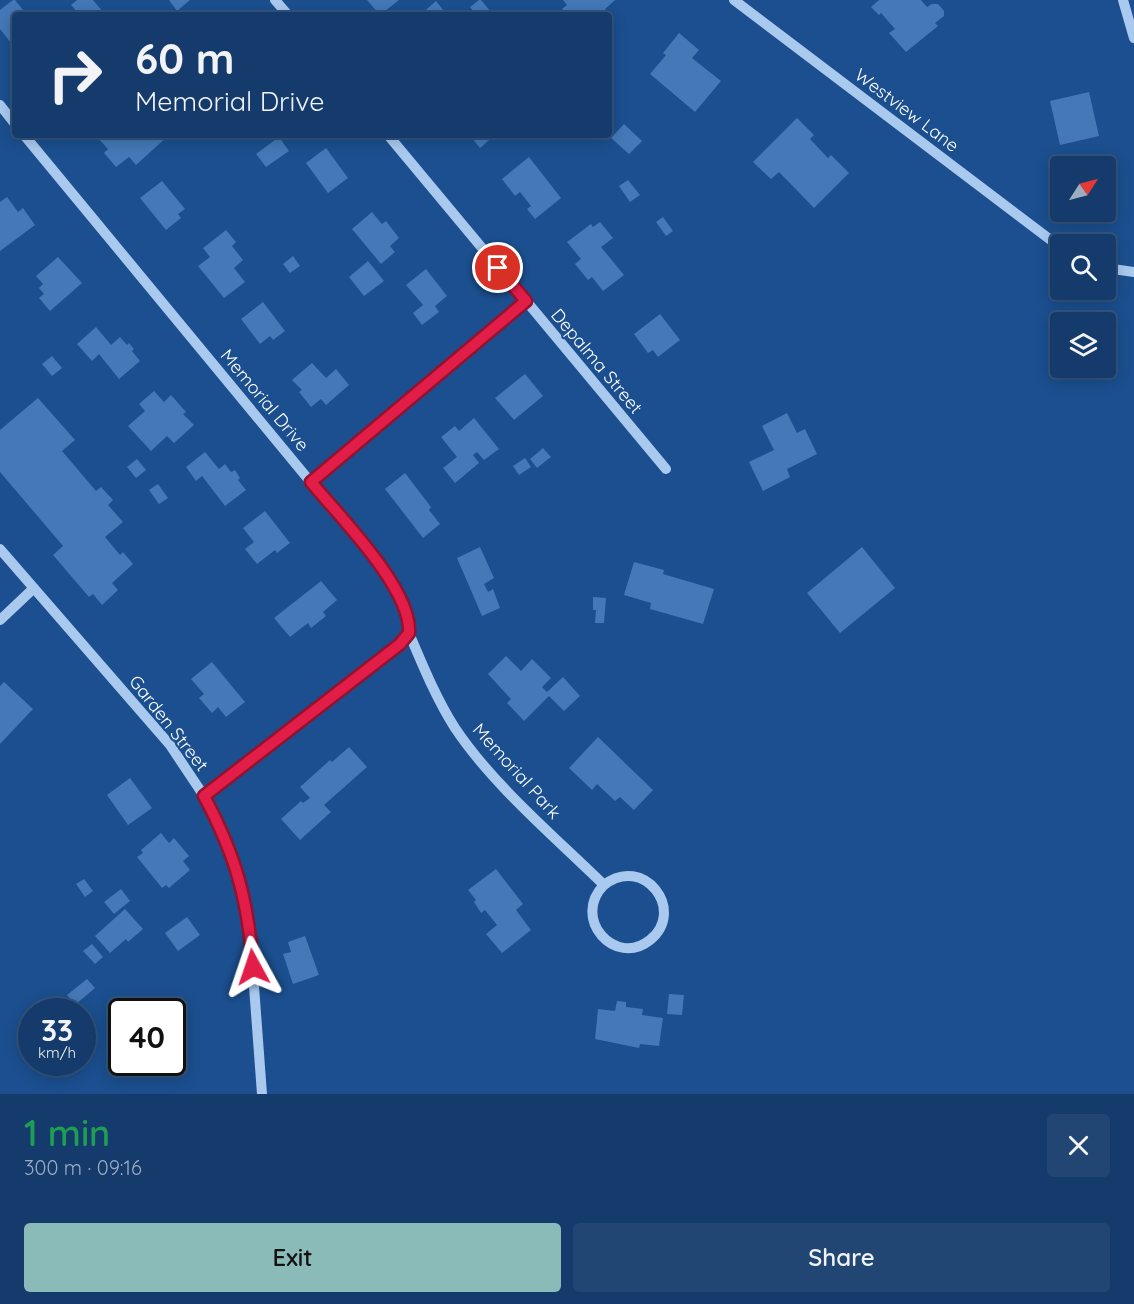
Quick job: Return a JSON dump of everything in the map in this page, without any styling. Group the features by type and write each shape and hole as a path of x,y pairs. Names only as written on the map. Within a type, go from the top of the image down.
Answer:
{"street":[{"path":"275,0 285,12"},
{"name":"Westview Lane","path":"734,0 1050,239"},
{"path":"1123,0 1134,38"},
{"path":"0,105 12,119"},
{"name":"Memorial Drive","path":"26,138 375,560 393,585 406,611 409,633"},
{"name":"Depalma Street","path":"390,138 666,469"},
{"path":"1116,269 1134,272"},
{"path":"311,482 526,301"},
{"name":"Garden Street","path":"0,549 170,745 204,796 220,826 241,884 251,946 262,1094"},
{"path":"0,620 34,588"},
{"path":"204,796 400,644 409,633"},
{"name":"Memorial Park","path":"409,633 433,690 468,746 501,784 604,885"},
{"path":"629,876 640,878 654,887 662,902 664,913 662,923 653,938 644,944 628,948 613,944 604,938 597,930 592,915 594,898 604,885 613,879 629,876"}],"building":[{"path":"15,0 25,12 12,12 12,44 0,29 0,10"},
{"path":"77,0 93,0 103,12 77,12 71,5"},
{"path":"169,0 190,0 177,11"},
{"path":"367,0 399,0 384,12 377,12"},
{"path":"481,0 491,12 474,12 470,7"},
{"path":"563,0 615,0 605,9 608,12 581,12 579,10 565,12 562,9 567,5"},
{"path":"879,0 921,0 927,7 938,4 944,11 944,16 935,23 938,26 906,52 889,33 895,29 881,13 879,15 871,7"},
{"path":"436,1 445,12 423,12"},
{"path":"679,33 699,50 692,58 721,81 695,112 650,74 666,55 663,53"},
{"path":"1089,92 1099,136 1060,145 1050,101"},
{"path":"797,118 814,135 810,139 828,158 831,155 849,173 814,208 779,172 771,179 753,162"},
{"path":"624,124 642,141 629,154 612,137"},
{"path":"98,138 166,138 136,165 129,157 116,167 104,153 108,149"},
{"path":"278,138 289,151 266,167 256,154"},
{"path":"472,138 492,138 480,148"},
{"path":"326,148 348,178 328,193 306,163"},
{"path":"529,157 561,198 535,219 527,209 531,206 520,192 515,196 502,179"},
{"path":"628,180 640,195 630,202 619,186"},
{"path":"162,181 185,209 178,214 181,218 166,230 140,198"},
{"path":"7,197 18,212 23,208 35,225 0,251 0,202"},
{"path":"372,212 382,224 386,221 399,238 390,246 395,252 381,264 352,229"},
{"path":"663,217 673,231 666,236 656,222"},
{"path":"600,222 613,238 601,247 624,275 603,291 592,277 588,280 575,264 581,259 567,242 591,224 593,227"},
{"path":"226,230 236,242 232,246 243,260 234,268 245,282 224,298 198,266 210,257 203,248"},
{"path":"293,256 300,266 290,273 283,264"},
{"path":"58,257 82,283 50,311 39,298 44,294 39,288 43,284 36,276"},
{"path":"368,261 384,281 364,296 349,277"},
{"path":"426,269 447,296 435,306 439,312 422,325 413,313 423,305 406,285"},
{"path":"263,302 285,331 273,340 270,336 260,344 241,319"},
{"path":"660,314 680,340 658,357 653,350 648,353 634,334"},
{"path":"96,327 111,345 120,337 127,345 129,343 140,361 119,379 99,354 92,361 77,344"},
{"path":"52,356 62,368 52,376 42,364"},
{"path":"312,363 326,378 336,369 349,385 326,405 321,399 311,407 299,392 302,390 292,380"},
{"path":"525,374 543,396 514,420 495,398"},
{"path":"154,391 164,402 171,395 186,412 183,414 194,425 174,443 167,436 151,451 128,426 145,411 139,404"},
{"path":"38,398 75,440 62,451 96,491 101,487 113,500 108,505 123,522 105,537 120,555 123,552 133,564 112,583 118,590 102,605 93,594 89,597 53,555 63,546 0,472 0,430"},
{"path":"787,413 797,433 805,429 817,454 787,469 790,477 763,491 749,462 774,450 762,426"},
{"path":"474,418 499,449 484,460 477,452 473,455 479,463 455,483 443,468 457,457 441,437 455,426 459,431"},
{"path":"543,448 551,457 537,468 530,459"},
{"path":"205,452 219,469 225,464 231,472 235,470 240,478 238,480 246,490 225,506 202,476 196,481 186,467"},
{"path":"525,458 531,467 519,475 513,466"},
{"path":"137,459 146,470 136,478 127,467"},
{"path":"405,473 431,507 429,510 440,524 423,538 385,489"},
{"path":"158,484 168,498 159,504 149,490"},
{"path":"265,511 290,543 277,553 275,550 257,564 245,549 254,542 243,528"},
{"path":"480,547 494,578 484,584 488,592 493,589 500,608 482,616 457,558"},
{"path":"862,547 895,588 840,633 807,593"},
{"path":"634,562 664,570 663,574 714,589 703,624 650,609 651,603 624,595"},
{"path":"321,581 337,600 323,612 326,616 311,628 308,623 290,637 274,618"},
{"path":"593,597 606,598 604,623 595,623 596,610 593,610"},
{"path":"506,656 521,671 532,659 551,678 542,687 547,692 563,677 580,696 564,711 549,696 524,721 507,703 511,699 488,674"},
{"path":"212,662 245,702 226,717 218,707 212,713 199,698 204,694 191,679"},
{"path":"4,682 33,709 0,744 0,686"},
{"path":"598,737 653,790 634,810 620,797 615,801 597,784 592,790 569,768"},
{"path":"349,747 367,767 324,805 331,812 300,840 281,819 301,801 303,803 310,798 300,787 330,760 332,762"},
{"path":"130,778 152,808 128,825 107,795"},
{"path":"161,833 169,843 174,838 189,856 183,861 190,870 169,888 166,885 162,888 137,857 143,853 141,850"},
{"path":"496,869 523,904 516,910 531,930 502,953 486,934 497,925 485,910 481,913 474,902 476,900 468,890"},
{"path":"84,879 93,891 85,897 76,884"},
{"path":"121,889 130,901 114,914 104,902"},
{"path":"125,909 143,929 128,942 126,939 110,953 95,936"},
{"path":"187,917 200,935 178,951 165,933"},
{"path":"305,936 319,975 293,984 283,954 291,952 288,942"},
{"path":"92,944 103,957 95,964 83,951"},
{"path":"87,979 95,988 83,998 69,998 67,995"},
{"path":"669,994 684,995 682,1015 667,1014"},
{"path":"617,1001 626,1002 626,1007 643,1009 642,1015 663,1018 659,1046 640,1044 639,1048 595,1039 598,1009 615,1011"}],"route":[{"path":"253,967 247,912 241,884 220,826 204,796 400,644 409,633 406,611 393,585 311,482 526,301 498,268"}]}
